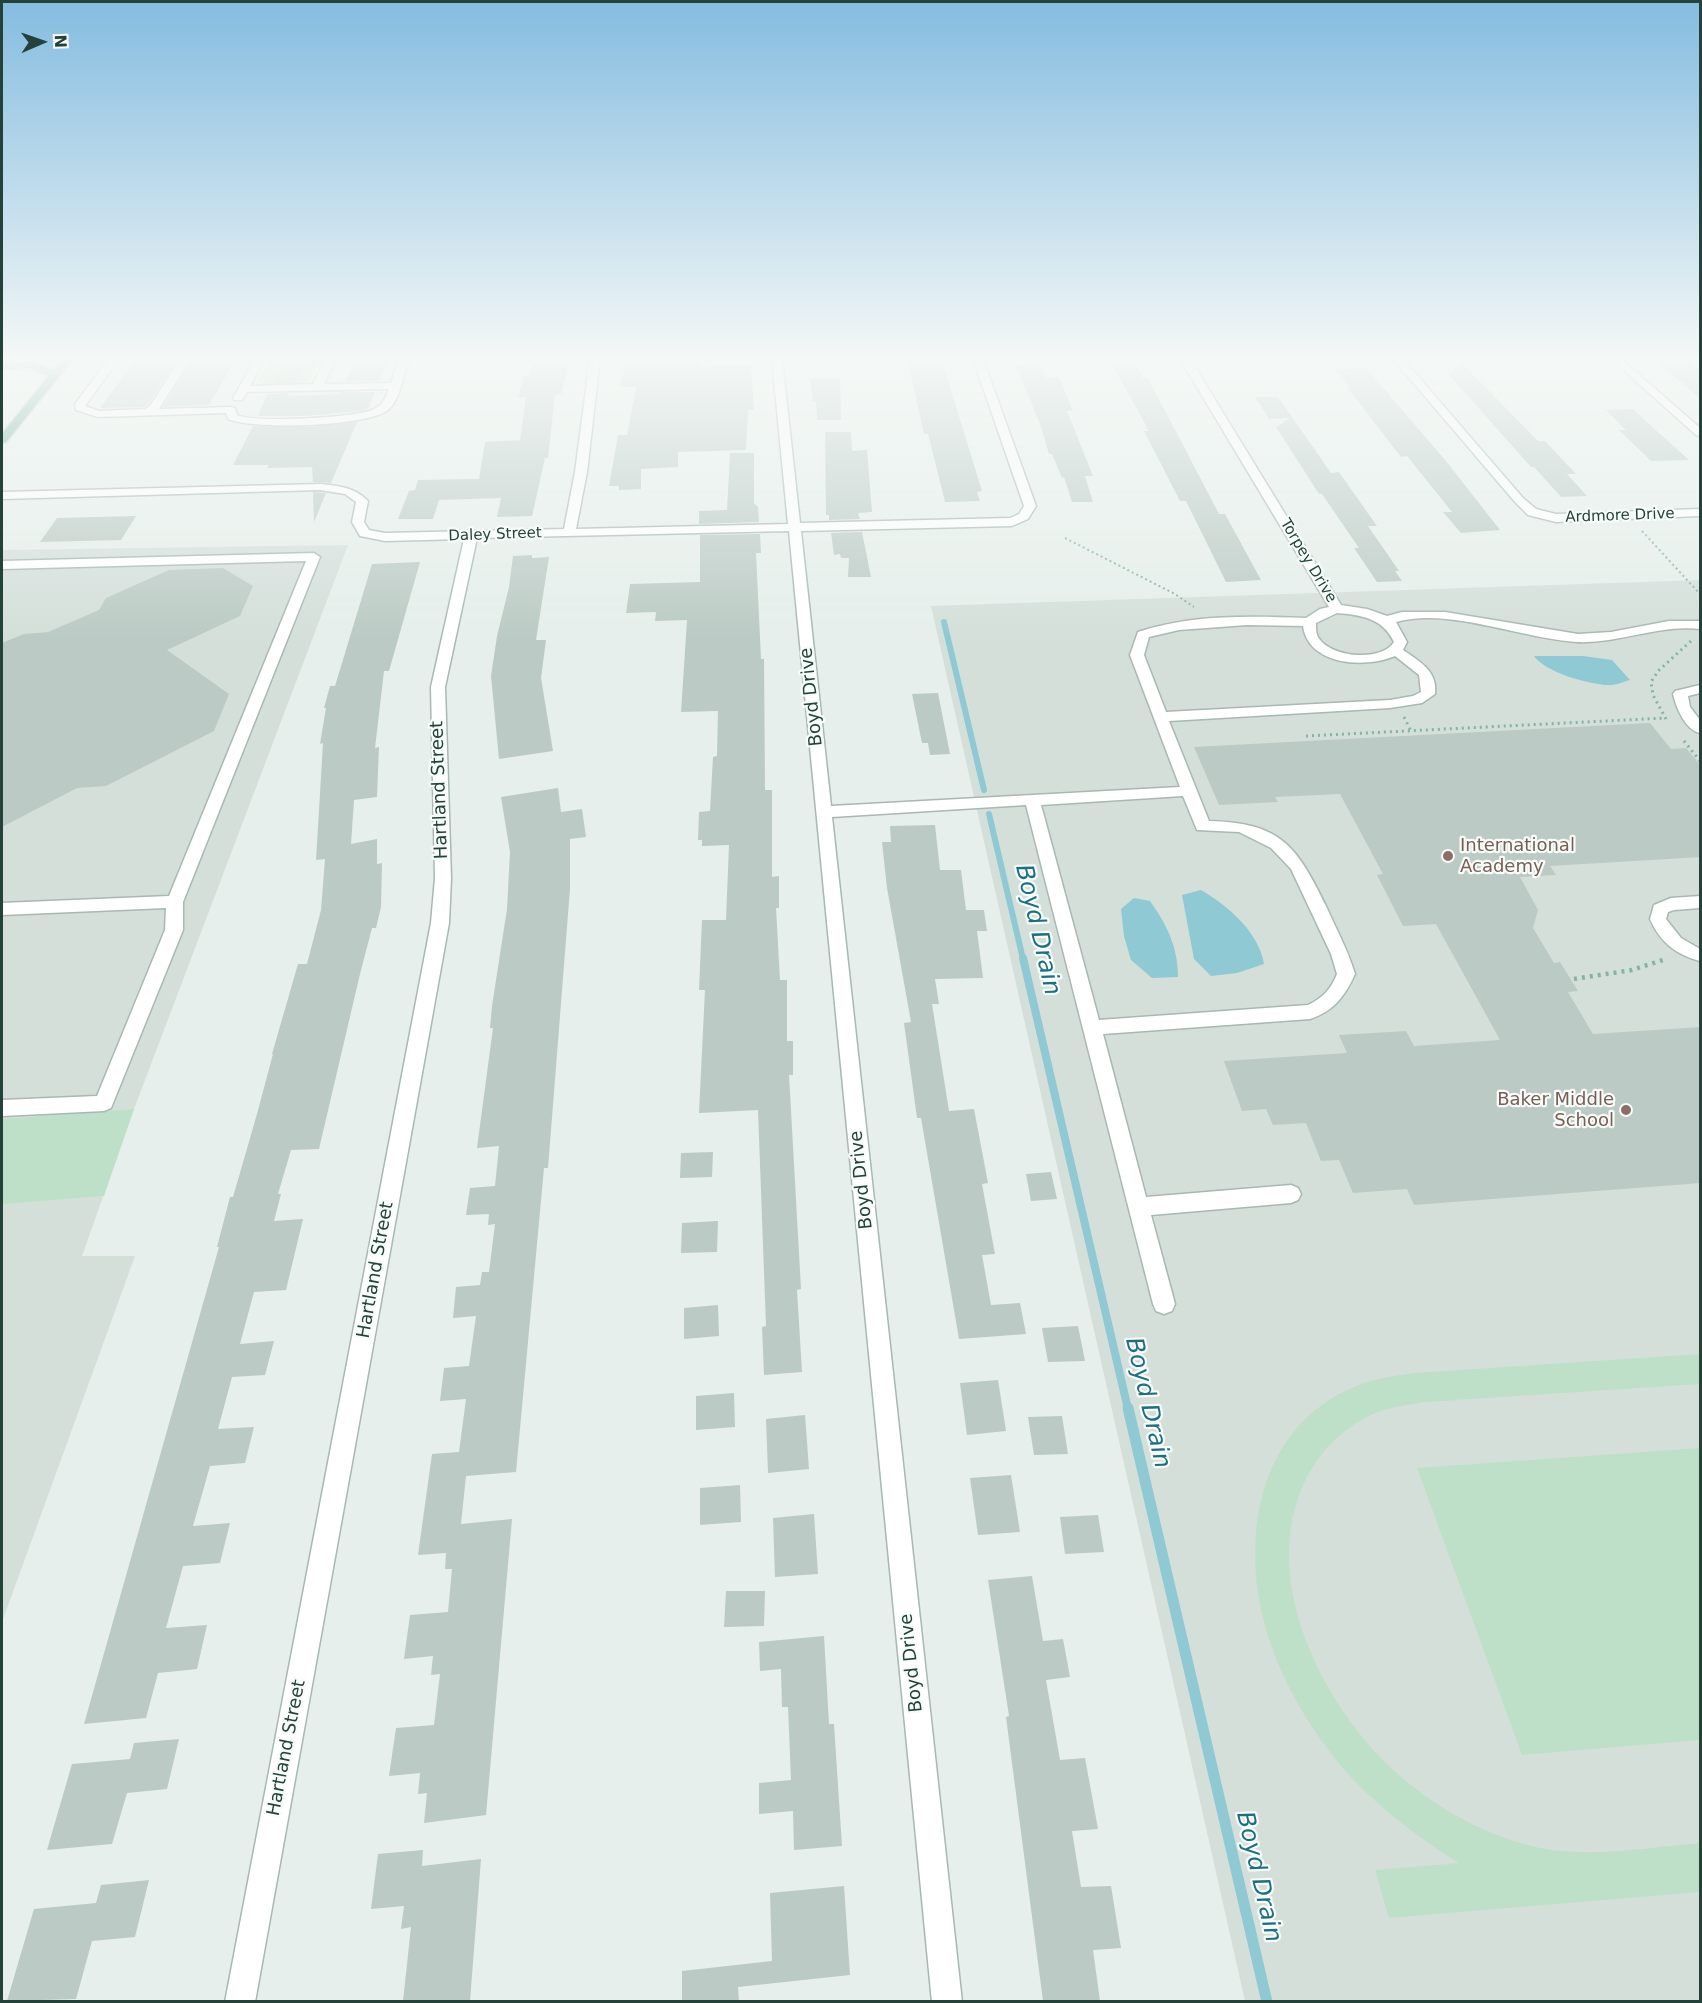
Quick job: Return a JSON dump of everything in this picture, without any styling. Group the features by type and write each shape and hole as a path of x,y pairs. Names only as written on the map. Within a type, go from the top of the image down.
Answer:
{"street":[{"path":"569,533 583,452"},
{"name":"Boyd Drive","path":"786,452 947,2001"},
{"name":"Daley Street","path":"2,495 277,487 337,488 356,494 362,501 357,522 363,533 385,537 1002,523 1012,522 1024,516 1030,506 1012,452"},
{"name":"Torpey Drive","path":"1242,452 1337,609"},
{"name":"Ardmore Drive","path":"1478,452 1519,501 1540,516 1556,518 1701,513"},
{"name":"Hartland Street","path":"240,2001 440,923 443,878 438,687 471,536"},
{"path":"2,565 314,557 176,902 174,930 104,1103 2,1108"},
{"path":"1091,1028 1310,1012 1328,1004 1340,990 1346,974 1340,954 1298,866 1277,844 1257,833 1240,827 1203,826 1137,655 1143,635 1162,627 1278,621 1309,622 1325,612 1337,609 1368,613 1386,621 1399,635 1401,644 1387,657 1374,660 1343,657 1318,645 1311,638 1308,630 1309,622"},
{"path":"1386,621 1417,616 1454,617 1555,636 1590,639 1668,624 1701,625"},
{"path":"1161,717 1390,704 1417,700 1428,694 1431,684 1427,675 1396,651"},
{"path":"1701,689 1680,694 1683,708 1701,729"},
{"path":"824,812 1190,791"},
{"path":"1032,800 1164,1304"},
{"path":"2,909 176,902"},
{"path":"1701,902 1671,904 1660,909 1658,919 1668,937 1680,947 1701,955"},
{"path":"1138,1207 1291,1194"}],"path":[{"path":"1637,526 1701,594"},
{"path":"1065,538 1175,594 1200,611 1207,624"},
{"path":"1306,736 1665,718"},
{"path":"1575,979 1612,975 1647,967 1670,958"}],"shaded area":[{"path":"348,545 134,1109 82,1256 135,1256 2,1622 2,550"},
{"path":"1700,580 1700,2001 1245,2001 931,606"}],"green space":[{"path":"134,1109 104,1196 2,1204 2,1119"},
{"path":"1700,1354 1700,1384 1426,1402 1379,1412 1362,1419 1334,1441 1318,1459 1306,1479 1295,1510 1290,1541 1290,1573 1295,1604 1304,1636 1332,1694 1366,1742 1384,1761 1425,1796 1448,1811 1471,1824 1520,1843 1564,1851 1610,1852 1700,1843 1700,1892 1389,1918 1375,1870 1459,1863 1403,1824 1353,1779 1314,1730 1280,1668 1263,1618 1257,1584 1255,1550 1258,1517 1266,1484 1279,1454 1298,1427 1323,1405 1354,1387 1376,1379 1415,1373"},
{"path":"1700,1448 1700,1740 1522,1755 1417,1468"}],"water":[{"path":"1534,656 1583,656 1612,660 1630,680 1610,685 1589,682 1557,672 1539,662"},
{"path":"1201,890 1241,921 1256,941 1264,964 1237,973 1211,976 1194,959 1182,895"},
{"path":"1134,898 1150,901 1162,919 1174,946 1178,977 1152,978 1131,960 1124,936 1121,909"}],"building":[{"path":"239,452 344,452 331,483 313,482 312,467 267,468 269,465 233,465"},
{"path":"483,452 549,452 548,458 545,458 532,516 497,517 501,498 439,500 433,519 398,519 409,491 415,490 418,480 479,479"},
{"path":"615,452 678,452 678,467 641,469 641,489 619,490 619,486 609,486"},
{"path":"825,452 867,452 872,512 858,513 860,519 829,520 829,515 826,515"},
{"path":"933,452 970,452 982,491 977,492 980,501 945,502"},
{"path":"1084,452 1093,476 1085,476 1093,502 1072,502 1064,477 1062,478 1052,454 1049,454"},
{"path":"1155,452 1187,452 1219,514 1225,514 1261,580 1226,582 1186,501 1180,501"},
{"path":"1292,452 1317,452 1331,473 1339,472 1377,526 1368,526 1399,571 1395,571 1402,581 1377,582 1354,548 1359,548 1322,494 1319,494"},
{"path":"1398,452 1439,452 1500,530 1461,533 1443,512 1452,512 1407,456 1401,457"},
{"path":"1518,452 1556,452 1576,474 1567,474 1587,496 1561,497 1534,467 1531,467"},
{"path":"1642,452 1681,452 1689,460 1651,461"},
{"path":"730,453 754,453 754,503 758,507 759,522 699,524 699,511 727,510"},
{"path":"313,492 326,493 314,522"},
{"path":"136,516 121,540 40,542 57,518"},
{"path":"862,532 871,577 848,577 849,558 841,558 840,554 834,555 831,533"},
{"path":"760,534 761,553 756,553 761,659 764,659 765,790 772,790 772,877 779,876 779,908 776,908 780,980 787,980 787,1041 793,1041 793,1075 789,1075 801,1289 797,1290 802,1372 764,1375 762,1327 766,1326 758,1110 699,1113 705,990 699,990 702,920 726,920 729,845 702,846 702,840 698,840 699,812 710,811 713,757 717,756 718,711 681,712 687,620 655,621 656,612 626,613 630,584 700,582 700,535"},
{"path":"532,555 532,558 549,557 536,640 546,640 541,678 553,751 499,759 491,676 497,636 509,587 513,556"},
{"path":"420,562 389,671 384,671 375,748 379,747 377,797 354,800 351,844 377,839 377,864 382,863 381,907 376,928 372,928 360,974 319,1149 291,1150 278,1194 281,1194 274,1221 303,1219 286,1290 254,1292 240,1344 274,1341 265,1375 232,1377 218,1429 254,1427 245,1463 210,1466 193,1526 230,1523 220,1563 183,1566 166,1628 207,1625 197,1669 158,1673 146,1718 84,1724 219,1247 217,1247 230,1197 233,1197 298,964 307,964 321,910 325,859 316,860 323,743 320,744 326,708 324,708 330,686 335,686 372,564"},
{"path":"223,568 253,586 240,616 167,650 229,694 214,731 106,786 77,788 2,827 2,643 24,634 48,632 99,610 106,598 169,570"},
{"path":"938,693 950,754 930,755 928,743 922,743 912,694"},
{"path":"1650,723 1671,749 1686,748 1701,766 1701,857 1550,866 1556,875 1520,877 1538,910 1533,928 1554,963 1560,962 1578,991 1568,992 1593,1034 1701,1027 1701,1183 1414,1205 1407,1189 1353,1193 1339,1160 1321,1161 1306,1123 1273,1125 1266,1109 1242,1111 1224,1061 1347,1053 1339,1035 1406,1031 1414,1046 1500,1040 1436,924 1403,926 1377,875 1383,874 1340,794 1275,797 1278,802 1219,805 1194,747"},
{"path":"558,788 561,812 582,809 586,837 570,839 570,889 548,1168 544,1168 516,1472 466,1476 461,1524 512,1519 486,1815 424,1823 427,1793 418,1794 420,1773 389,1776 396,1728 434,1725 440,1674 431,1675 433,1656 404,1659 410,1615 448,1612 452,1569 445,1569 446,1553 418,1555 432,1454 459,1452 466,1399 440,1401 444,1368 469,1366 476,1316 453,1318 456,1287 480,1285 482,1272 489,1272 495,1224 488,1225 489,1214 466,1215 470,1188 495,1186 499,1146 477,1148 493,1028 490,1028 492,1006 507,909 510,852 501,797"},
{"path":"935,825 940,870 961,870 966,910 984,910 987,931 977,931 983,978 935,979 939,1004 932,1004 949,1111 974,1109 988,1183 982,1184 995,1254 982,1255 991,1305 1020,1303 1026,1334 959,1339 921,1118 917,1118 904,1023 911,1022 887,888 882,842 891,842 890,826"},
{"path":"713,1152 712,1177 680,1178 681,1153"},
{"path":"1051,1172 1057,1199 1031,1201 1026,1174"},
{"path":"718,1221 717,1252 681,1253 682,1223"},
{"path":"718,1305 719,1336 684,1339 684,1308"},
{"path":"1078,1326 1085,1361 1048,1362 1042,1328"},
{"path":"998,1380 1006,1431 967,1435 960,1383"},
{"path":"734,1393 735,1427 696,1430 696,1396"},
{"path":"805,1415 809,1469 768,1473 766,1419"},
{"path":"1062,1416 1068,1454 1034,1455 1028,1417"},
{"path":"1011,1475 1020,1532 978,1535 970,1478"},
{"path":"740,1485 741,1522 700,1525 700,1488"},
{"path":"814,1514 818,1574 775,1577 773,1518"},
{"path":"1098,1515 1104,1552 1065,1554 1060,1517"},
{"path":"1032,1576 1043,1641 1063,1639 1070,1677 1046,1680 1060,1760 1085,1758 1098,1829 1072,1831 1081,1887 1111,1886 1121,1948 1093,1950 1100,2001 1043,2001 1006,1717 1009,1716 988,1580"},
{"path":"726,1591 765,1591 764,1626 724,1627"},
{"path":"824,1636 829,1724 834,1724 842,1846 794,1850 793,1811 759,1814 759,1783 791,1780 788,1707 782,1707 781,1669 760,1671 759,1642"},
{"path":"179,1739 167,1789 127,1793 112,1844 47,1850 72,1764 130,1759 134,1743"},
{"path":"423,1850 422,1866 481,1859 470,2001 403,2001 411,1927 401,1929 404,1906 371,1909 378,1854"},
{"path":"149,1880 135,1937 92,1941 76,1999 7,2001 34,1909 96,1903 101,1885"},
{"path":"844,1886 850,1975 738,1987 739,2001 682,2001 682,1971 772,1961 770,1893"}],"waterway":[{"name":"Boyd Drain","path":"944,622 984,790"},
{"name":"Boyd Drain","path":"989,814 1023,959"},
{"name":"Boyd Drain","path":"1023,958 1128,1409"},
{"name":"Boyd Drain","path":"1128,1408 1267,2002"}],"place":[{"name":"International Academy","path":"1448,856"},
{"name":"Baker Middle School","path":"1626,1110"}]}
